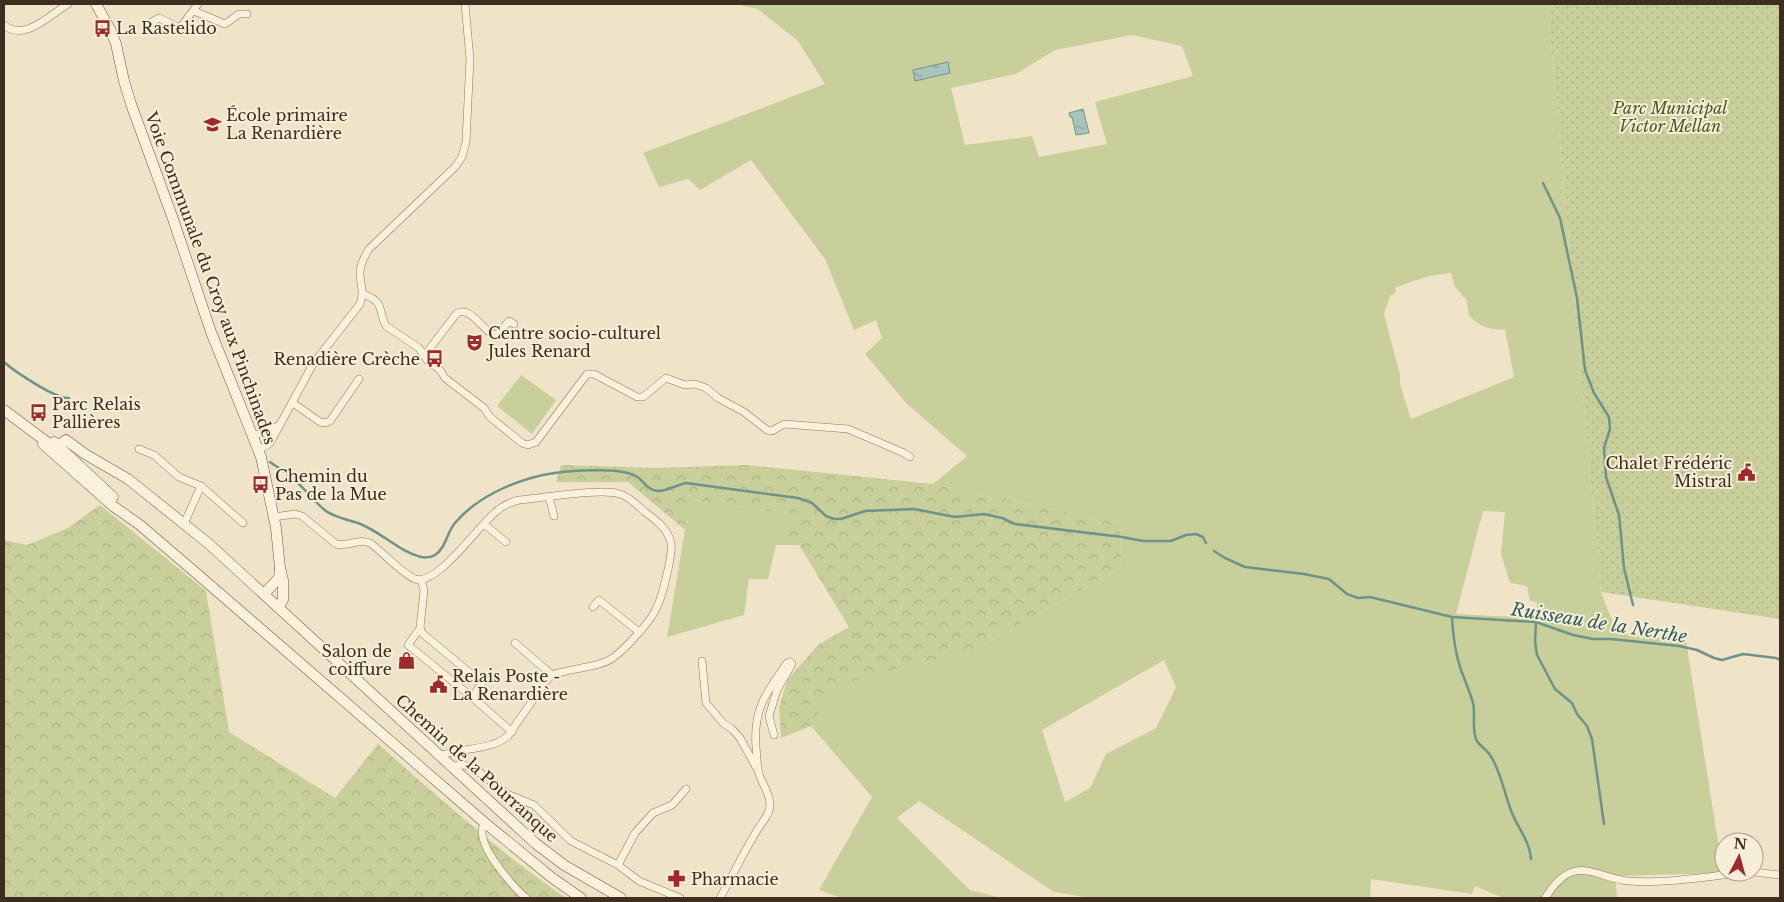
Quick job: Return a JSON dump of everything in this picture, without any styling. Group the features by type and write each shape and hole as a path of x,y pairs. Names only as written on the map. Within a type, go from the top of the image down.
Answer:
{"street":[{"path":"4,25 13,31 20,32 31,28 68,4"},
{"name":"Voie Communale du Croy aux Pinchinades","path":"96,4 116,44 131,104 173,218 211,332 258,451 274,517 284,594 283,600 278,607"},
{"path":"148,24 159,18 180,28 198,4"},
{"path":"258,451 270,444 278,426 314,364 360,304 363,294 359,274 362,260 369,248 455,166 462,157 466,142 470,60 465,4"},
{"path":"194,11 225,24 239,14 247,14"},
{"path":"363,294 378,302 382,307 383,320 386,326 419,348 445,378 484,408 490,417 522,443 528,445 536,442 588,374 594,374 637,397 643,397 666,378 685,385 695,384 706,388 718,398 744,412 767,430 772,431 784,424 848,429 910,457"},
{"path":"424,356 457,312 462,310 467,311 489,333 494,335 500,333 509,322 514,324"},
{"path":"293,403 320,422 325,423 330,421 359,379"},
{"path":"4,402 62,443 128,479 184,524 264,594 278,578 280,568"},
{"path":"4,410 52,446 62,443"},
{"path":"4,415 48,448 114,506 140,525 485,823 551,877 581,898"},
{"path":"253,436 278,426"},
{"path":"62,443 140,525"},
{"path":"139,449 154,455 179,476 202,486 243,523"},
{"path":"184,524 202,486"},
{"path":"274,517 295,514 302,516 336,544 342,545 365,541 370,543 406,573 422,580 430,577 439,569 496,510 518,500 592,493 620,494 631,500 667,532 671,543 671,556 657,608 639,632 613,658 552,675 512,732 500,743 454,750 439,756"},
{"path":"550,497 554,516"},
{"path":"484,524 506,542"},
{"path":"422,580 424,590 420,628 408,645 512,732"},
{"name":"Chemin de la Pourranque","path":"264,594 535,843 564,864 621,898"},
{"path":"594,607 599,600 639,632"},
{"path":"420,628 422,633 482,683 472,697"},
{"path":"515,643 552,675"},
{"path":"702,661 706,703 723,723 740,738 769,798 769,810 720,898"},
{"path":"759,774 754,733 757,715 770,688 787,663 790,662 792,664 777,690 769,716 774,735"},
{"path":"451,766 464,765 474,768 507,794 534,805 571,841 618,865 639,881 680,898"},
{"path":"618,865 635,833 653,812 672,805 686,789"},
{"path":"485,823 481,832 485,844 514,887 526,898"},
{"path":"1545,898 1565,876 1574,871 1586,870 1614,880 1658,882 1714,876"},
{"path":"1764,873 1780,875"}],"green space":[{"path":"735,4 1562,4 1548,9 1601,592 1617,633 1686,641 1716,832 1714,832 1714,873 1615,876 1617,897 1603,898 1503,898 1475,886 1472,894 1371,879 1370,898 1091,898 1054,892 919,801 897,818 970,890 1001,898 842,898 819,890 872,797 811,726 833,686 976,649 1121,567 1120,523 933,484 967,456 907,404 865,354 882,338 876,320 854,330 825,259 751,160 700,190 688,179 659,187 643,153 825,84 798,41 758,9","holes":["1132,35 1182,46 1193,76 1095,102 1107,144 1039,157 1032,136 965,145 951,88 1016,74 1055,50","1451,273 1455,287 1466,298 1469,314 1472,318 1480,324 1491,328 1505,329 1514,377 1411,419 1400,384 1400,375 1384,314 1390,296 1396,293 1395,288 1423,278","1483,511 1505,512 1501,554 1510,583 1527,586 1530,601 1537,602 1537,618 1456,614","1164,660 1176,687 1156,728 1106,754 1090,788 1065,802 1042,730"]},
{"name":"Parc Municipal Victor Mellan","path":"1562,4 1780,4 1780,619 1601,592 1548,9"},
{"path":"521,375 556,400 532,434 497,406"},
{"path":"561,465 656,468 747,465 933,484 1120,523 1121,567 976,649 834,686 811,726 781,738 779,707 788,679 819,644 849,627 799,545 789,545 789,514 690,500 685,530 628,482 556,482"},
{"path":"690,500 789,514 789,545 776,545 768,579 749,579 744,615 667,637"},
{"path":"100,505 206,591 229,732 335,798 378,744 493,843 566,898 4,898 4,540 27,545 68,528"}],"water":[{"path":"948,62 950,73 915,81 913,70"},
{"path":"1083,109 1089,133 1076,135 1072,117 1070,117 1069,113"}],"waterway":[{"path":"1543,183 1560,218 1577,298 1585,370 1594,393 1609,417 1610,429 1604,448 1606,477 1619,515 1624,568 1633,605"},
{"name":"Ruisseau de la Nerthe","path":"4,362 46,390 69,398"},
{"name":"Ruisseau de la Nerthe","path":"270,462 296,481 329,513 358,523 405,550 423,557 432,556 439,552 455,523 463,514 495,492 543,475 590,470 628,473 636,476 648,487 657,491 686,483 798,498 812,503 826,516 834,519 841,519 865,511 914,509 955,517 984,514 1002,518 1015,524 1143,541 1171,541 1186,535 1196,534 1203,537 1206,543"},
{"name":"Ruisseau de la Nerthe","path":"1214,551 1245,567 1329,579 1347,594 1358,598 1370,597 1452,617 1536,622 1573,635 1593,639 1679,646 1697,650 1722,660 1743,654 1780,660"},
{"path":"1452,618 1457,657 1473,703 1475,737 1494,762 1531,859"},
{"path":"1536,622 1535,641 1537,655 1555,689 1572,703 1577,714 1587,726 1592,739 1604,824"}],"place":[{"name":"La Rastelido","path":"102,28"},
{"name":"École primaire La Renardière","path":"212,124"},
{"name":"Centre socio-culturel Jules Renard","path":"474,342"},
{"name":"Renadière Crèche","path":"434,359"},
{"name":"Parc Relais Pallières","path":"38,413"},
{"name":"Chalet Frédéric Mistral","path":"1746,472"},
{"name":"Chemin du Pas de la Mue","path":"261,485"},
{"name":"Salon de coiffure","path":"406,660"},
{"name":"Relais Poste - La Renardière","path":"438,685"},
{"name":"Pharmacie","path":"677,879"}]}
